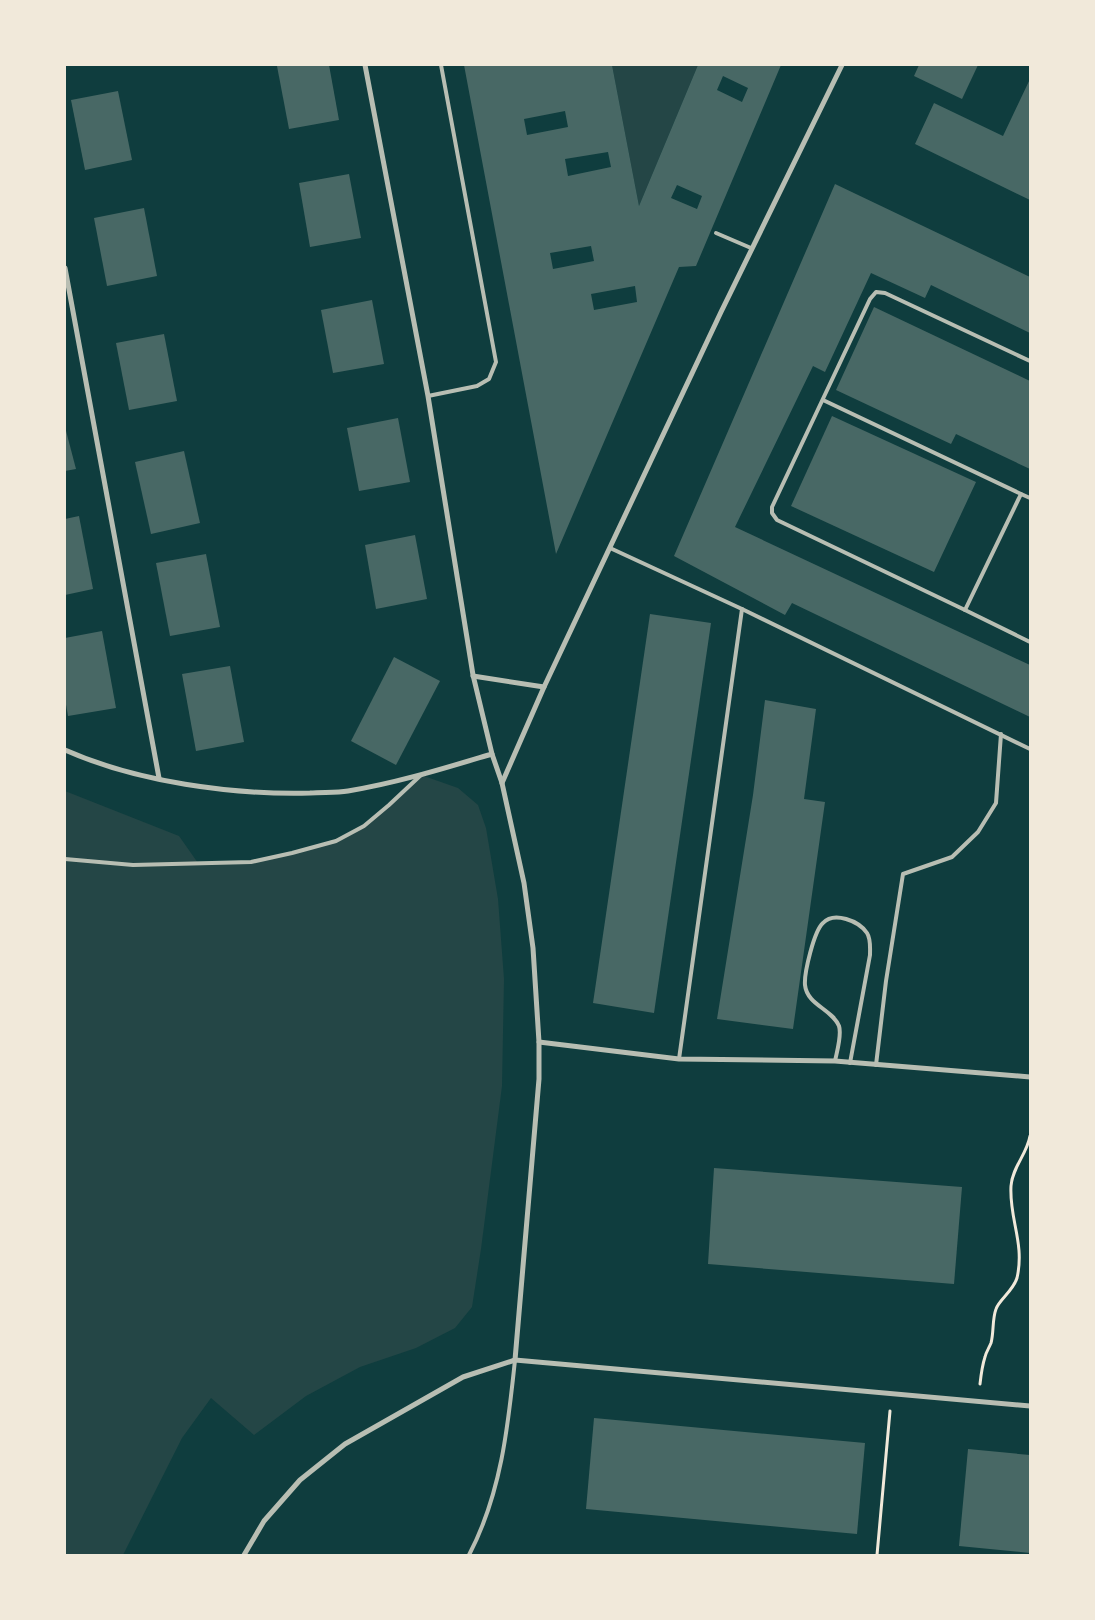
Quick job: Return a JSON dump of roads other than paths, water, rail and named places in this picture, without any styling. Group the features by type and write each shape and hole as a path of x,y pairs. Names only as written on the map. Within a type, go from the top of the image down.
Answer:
{"street":[{"path":"365,65 428,396 473,676 492,754 502,783 524,882 533,948 540,1078 515,1360"},
{"path":"502,783 544,687 751,248 842,65"},
{"path":"65,268 160,778"},
{"path":"473,676 544,687"},
{"path":"65,750 81,758 120,770 205,788 277,794 347,791 421,775 492,754"},
{"path":"539,1042 679,1059 835,1061 1030,1077"},
{"path":"244,1555 264,1521 294,1487 345,1444 463,1377 515,1360 1030,1406"}],"lane":[{"path":"428,396 477,386 488,379 496,362 441,65"},
{"path":"716,233 751,248"},
{"path":"1030,360 885,294 876,292 870,299 772,507 772,513 777,520 1030,642"},
{"path":"823,400 1030,498"},
{"path":"965,610 1022,494"},
{"path":"610,548 742,609 1030,749"},
{"path":"679,1059 742,609"},
{"path":"876,1065 886,981 903,874 952,857 978,832 996,803 1001,734"},
{"path":"65,858 133,865 251,862 292,853 336,841 364,826 421,775"},
{"path":"835,1061 840,1028 835,1019 808,995 805,986 814,938 822,923 830,918 839,917 861,927 867,932 870,940 870,955 850,1063"},
{"path":"469,1555 479,1536 493,1494 508,1432 515,1360"}]}
